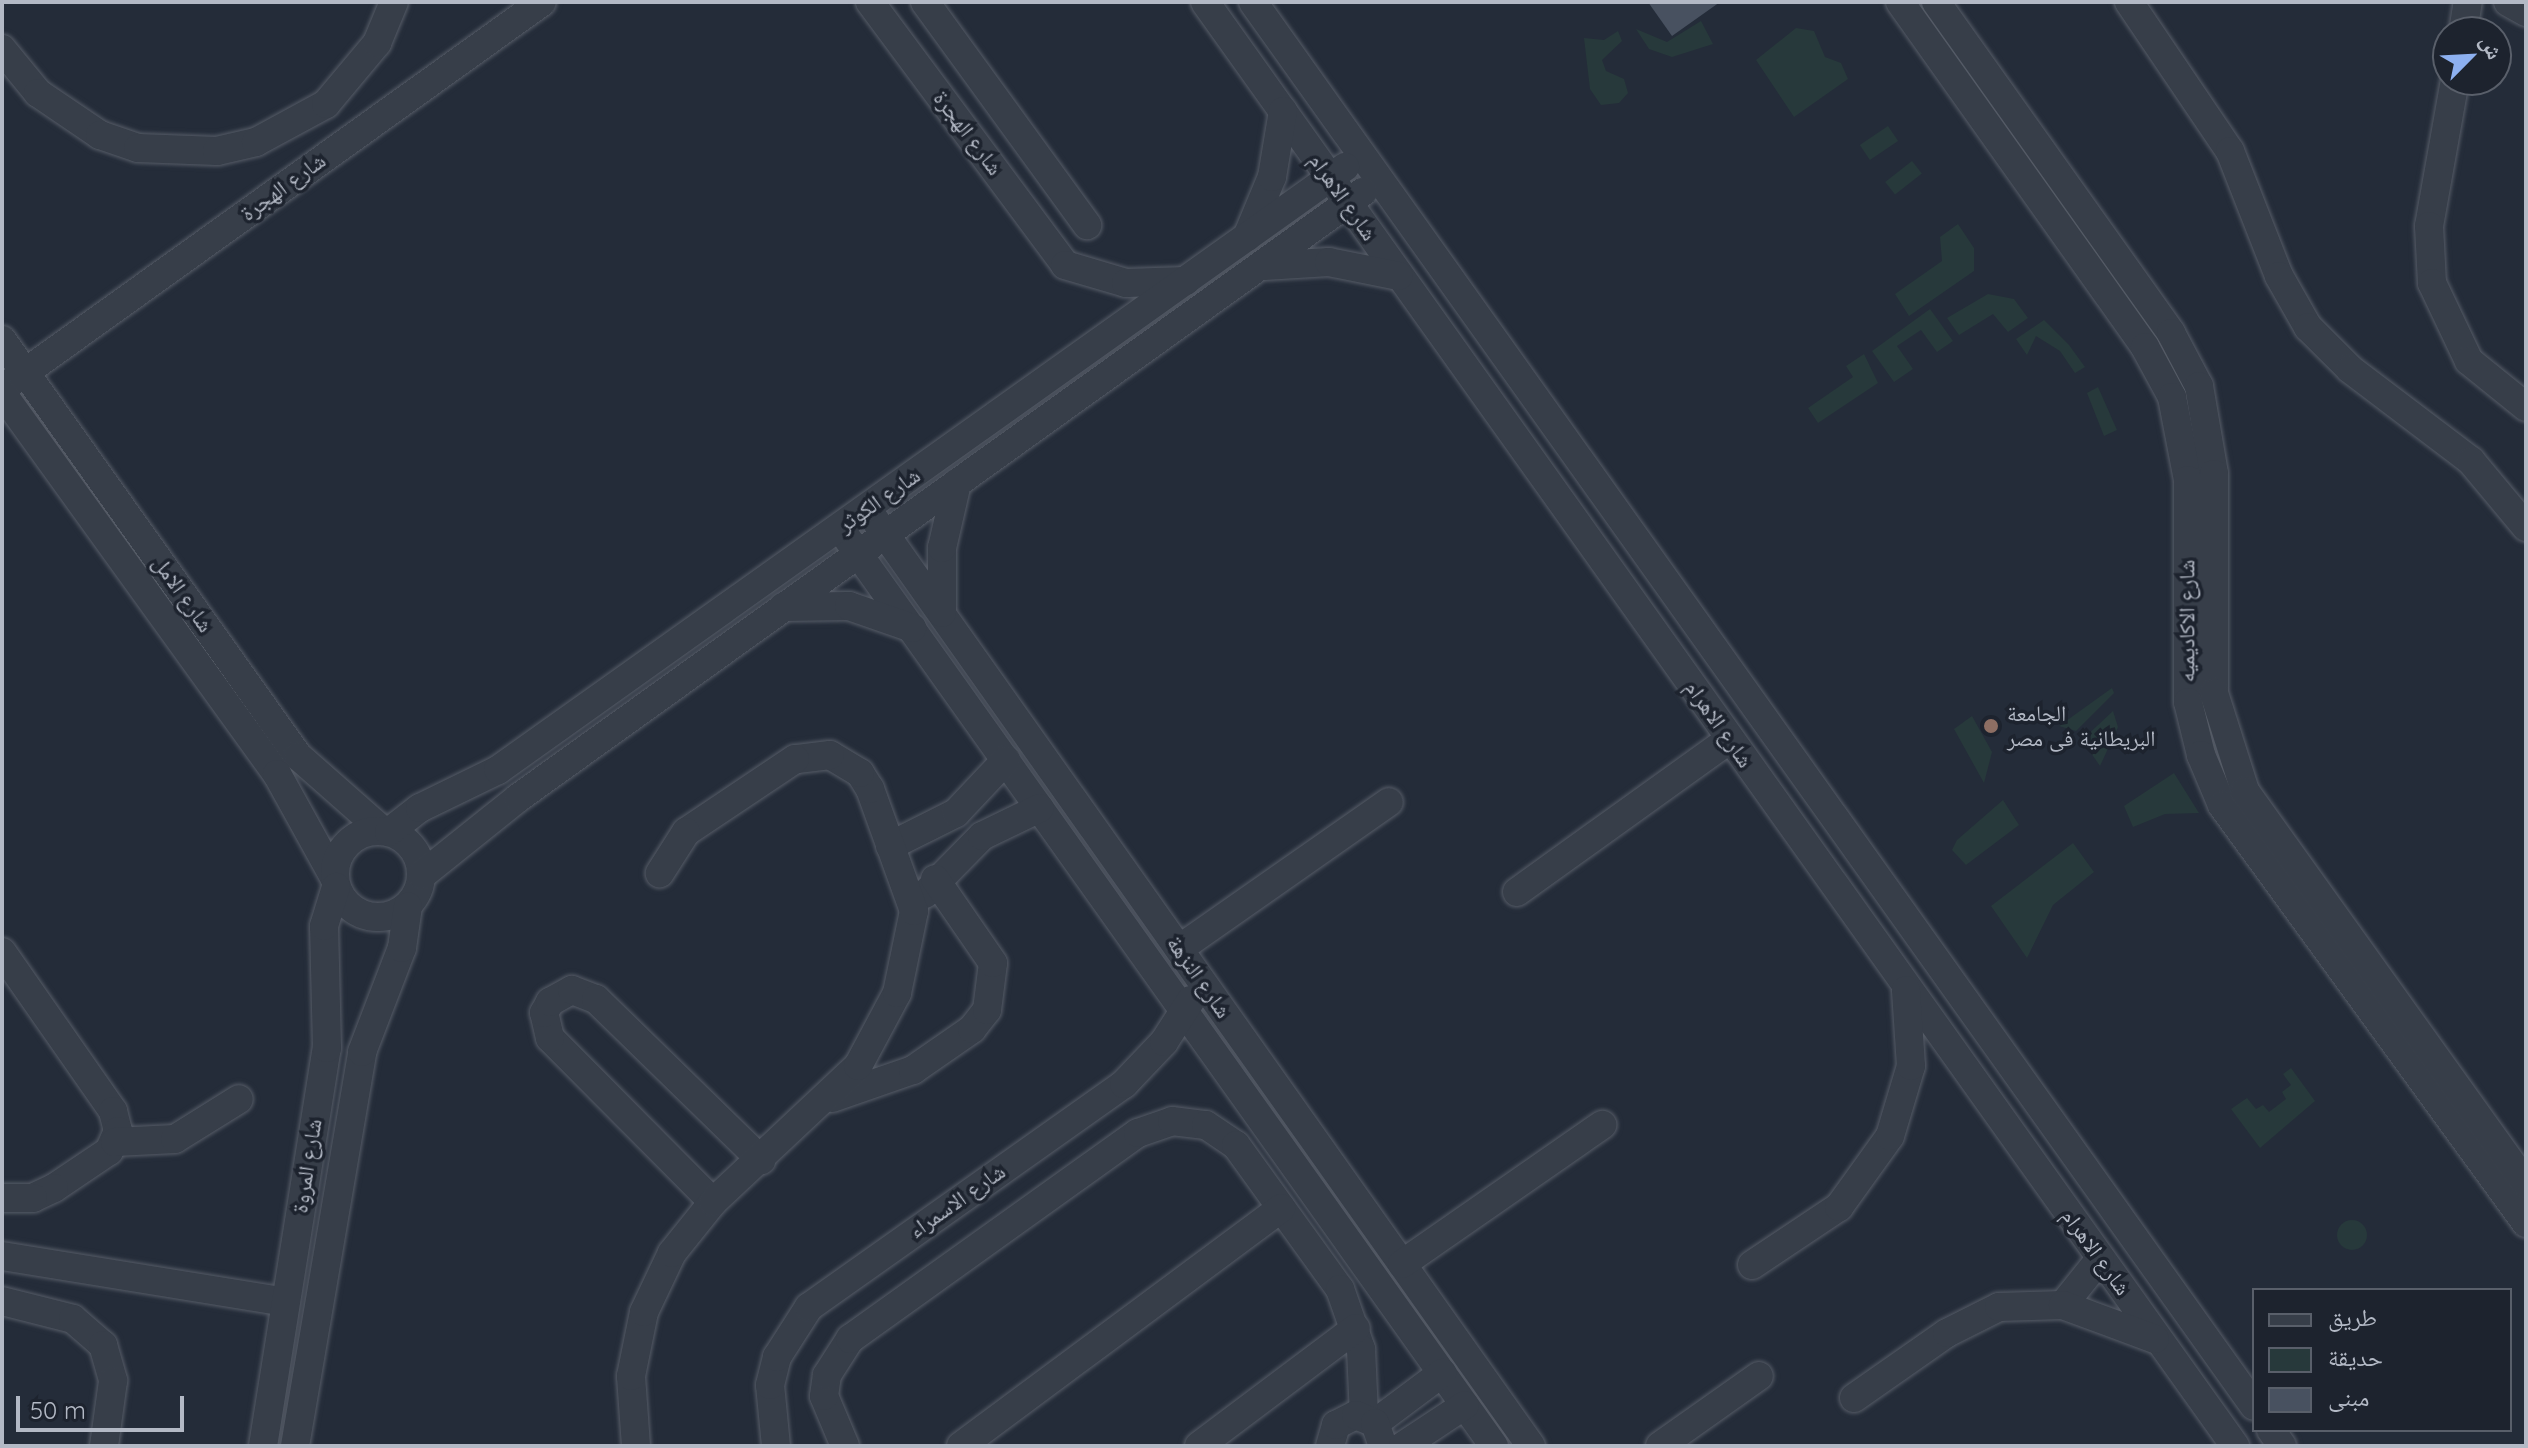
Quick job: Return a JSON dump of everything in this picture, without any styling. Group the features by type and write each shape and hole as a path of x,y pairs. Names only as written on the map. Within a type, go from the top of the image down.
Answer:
{"street":[{"path":"2,49 38,93 100,135 138,148 217,151 292,126 326,104 377,43 394,2"},
{"name":"شارع الهجرة","path":"6,404 542,2"},
{"name":"شارع الهجرة","path":"870,2 1065,265 1126,283 1186,281"},
{"path":"925,2 1087,225"},
{"name":"شارع الاهرام","path":"1205,2 2235,1446"},
{"name":"شارع الاهرام","path":"1253,2 2252,1403"},
{"name":"شارع الاكاديميه","path":"1900,2 2145,347 2172,397 2188,466 2186,675 2193,729 2222,805 2292,883 2526,1183"},
{"name":"شارع الاكاديميه","path":"1936,2 2171,333 2199,386 2213,444 2212,668 2219,719 2245,791 2292,883 2526,1223"},
{"path":"2129,2 2230,151 2279,276 2308,327 2350,369 2471,461 2526,527"},
{"path":"2508,2 2526,12"},
{"path":"2452,96 2429,226 2432,283 2469,361 2526,407"},
{"path":"1247,238 1272,177 1283,111"},
{"path":"2007,153 2031,136"},
{"name":"شارع الكوثر","path":"386,831 420,808 498,770 1362,155"},
{"name":"شارع الكوثر","path":"422,875 782,608 1380,180"},
{"path":"1259,267 1329,262 1399,276"},
{"name":"شارع الامل","path":"2,340 298,756 386,831"},
{"name":"شارع الامل","path":"6,404 277,774 336,883"},
{"path":"942,614 942,548 957,483"},
{"name":"شارع النزهة","path":"867,508 1531,1446"},
{"name":"شارع النزهة","path":"840,527 1494,1446"},
{"path":"782,608 849,606 912,628"},
{"path":"1517,892 1730,739"},
{"path":"660,873 665,857 686,832 812,754 838,758 860,773 914,911"},
{"path":"890,846 956,813 1006,760"},
{"path":"1179,949 1389,802"},
{"path":"636,1446 631,1376 644,1312 672,1253 713,1202 831,1098 886,1018 908,953 914,911 935,879 982,836 1040,808"},
{"path":"386,831 416,852 422,875 408,906 382,918 367,917 343,900 336,883 347,843 386,831"},
{"path":"831,1098 913,1070 972,1029 987,1010 993,963 935,879"},
{"name":"شارع المروة","path":"263,1446 327,1048 324,926 336,883"},
{"name":"شارع المروة","path":"295,1446 362,1052 402,948 408,906"},
{"path":"2,952 113,1111 115,1142"},
{"name":"شارع الاسمراء","path":"776,1446 770,1385 777,1357 809,1307 1124,1084 1184,1012 1203,983"},
{"path":"1752,1265 1839,1207 1890,1136 1911,1066 1905,985"},
{"path":"713,1202 550,1038 544,1013 550,1002 572,990 596,999 761,1160"},
{"path":"2,1198 44,1194 115,1142 175,1139 239,1099"},
{"path":"845,1446 824,1396 836,1355 850,1339 1138,1133 1180,1121 1222,1134 1340,1289 1356,1328 1374,1429"},
{"path":"1402,1264 1602,1125"},
{"path":"2062,1205 2094,1181"},
{"path":"961,1446 1281,1208"},
{"path":"2,1256 285,1302"},
{"path":"2063,1305 2100,1259"},
{"path":"2,1301 73,1319 103,1345 113,1381 104,1446"},
{"path":"1854,1398 1973,1317 2032,1303 2063,1305 2120,1322 2163,1344"},
{"path":"1199,1446 1356,1328"},
{"path":"1374,1429 1442,1373"},
{"path":"1660,1446 1759,1376"},
{"path":"1403,1446 1465,1405"},
{"path":"1330,1446 1342,1420 1374,1429"}],"green space":[{"path":"1701,21 1713,44 1672,57 1649,49 1636,29 1667,42"},
{"path":"1796,28 1814,31 1825,57 1841,63 1848,79 1794,117 1756,60"},
{"path":"1618,31 1622,41 1602,60 1606,71 1624,79 1628,93 1619,103 1601,105 1590,89 1584,38 1604,40"},
{"path":"1888,126 1898,141 1870,160 1860,145"},
{"path":"1912,161 1922,174 1895,195 1885,182"},
{"path":"1958,224 1974,248 1974,271 1909,316 1895,294 1942,261 1940,237"},
{"path":"1988,294 2014,299 2028,318 2008,332 1993,314 1959,335 1947,318"},
{"path":"1930,309 1953,341 1937,352 1921,330 1897,346 1913,369 1894,382 1872,351"},
{"path":"2044,320 2069,345 2085,367 2075,373 2060,351 2036,336 2027,355 2016,339"},
{"path":"1864,354 1878,383 1818,423 1808,408 1853,377 1846,366"},
{"path":"2098,387 2117,430 2104,436 2087,393"},
{"path":"2112,688 2114,693 2076,731 2059,726"},
{"path":"2113,711 2118,727 2100,766 2082,740"},
{"path":"1972,716 1992,752 1984,783 1954,729"},
{"path":"2174,773 2199,813 2165,814 2133,827 2124,806"},
{"path":"2003,800 2019,825 1966,865 1952,850 1957,840"},
{"path":"2073,843 2094,872 2053,905 2027,958 1991,906"},
{"path":"2291,1068 2315,1101 2260,1148 2231,1109 2247,1098 2256,1109 2263,1105 2269,1112 2286,1099 2282,1092 2291,1085 2283,1074"},
{"path":"2352,1220 2358,1221 2366,1229 2366,1241 2358,1249 2352,1250 2346,1249 2338,1241 2337,1235 2338,1229 2346,1221"}],"building":[{"path":"1648,2 1720,2 1672,36"}],"place":[{"name":"الجامعة البريطانية فى مصر","path":"1991,726"}]}
